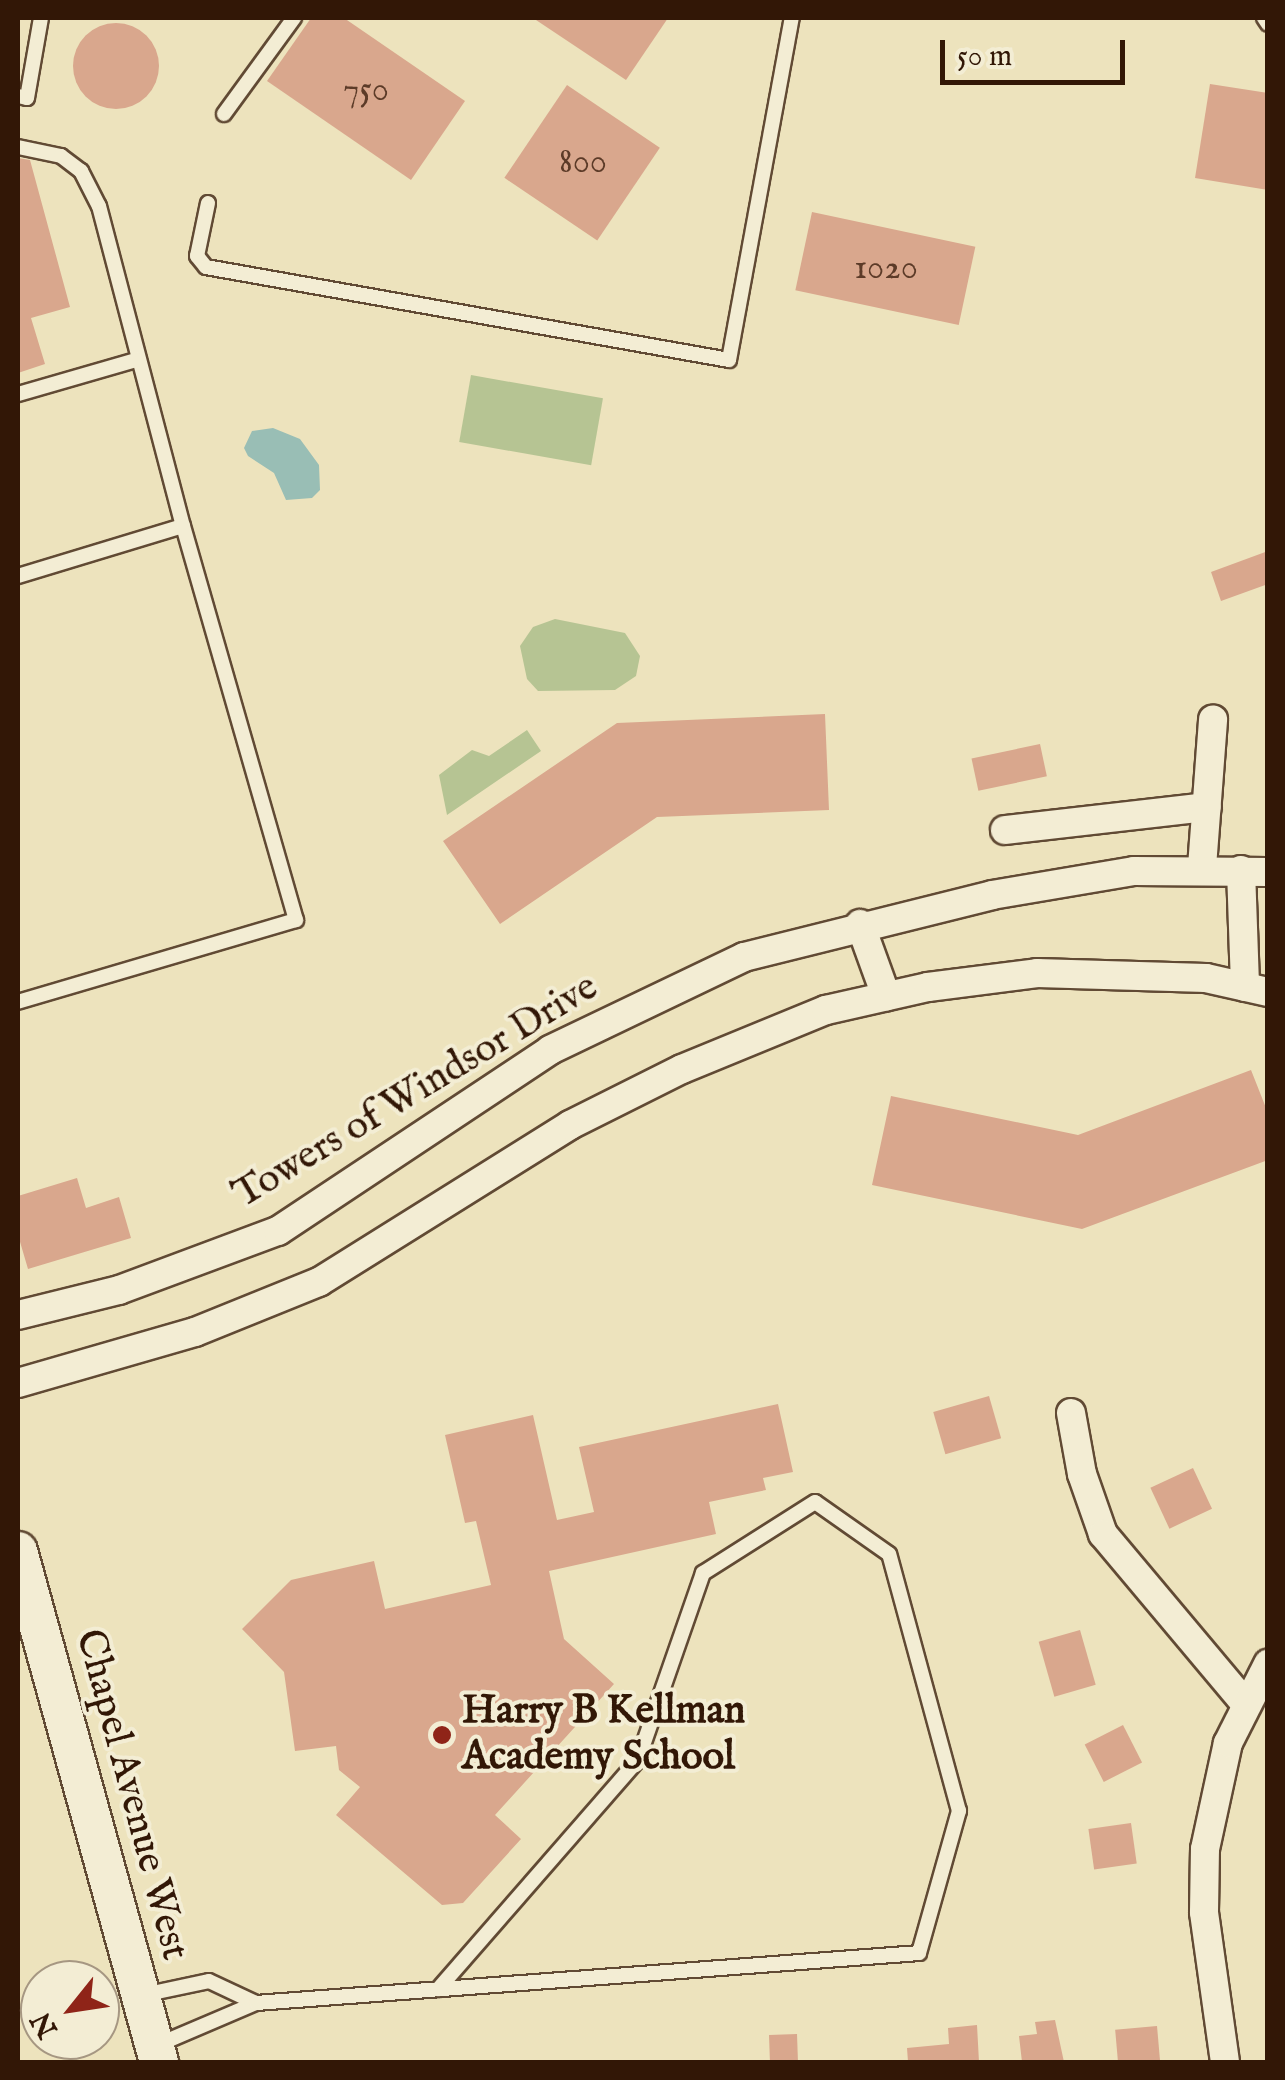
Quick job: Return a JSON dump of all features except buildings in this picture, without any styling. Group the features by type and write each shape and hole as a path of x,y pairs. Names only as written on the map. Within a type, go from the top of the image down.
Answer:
{"main road":[{"name":"Chapel Avenue West","path":"18,1551 25,1605 156,2054"}],"street":[{"path":"1202,868 1213,719"},
{"path":"1006,830 1206,806"},
{"name":"Towers of Windsor Drive","path":"18,1315 118,1290 278,1231 550,1050 631,1007 744,956 860,924 1134,870 1254,871"},
{"path":"18,1383 264,1306 319,1282 570,1125 682,1069 826,1010 886,996 1037,973 1206,978 1256,990 1254,871"},
{"path":"860,924 886,996"},
{"path":"1071,1413 1082,1474 1103,1534 1245,1703"},
{"path":"1226,2062 1204,1912 1206,1849 1214,1788 1245,1703 1268,1664"}],"lane":[{"path":"18,96 26,98 41,18"},
{"path":"224,114 294,18"},
{"path":"208,203 197,256 206,267 729,360 792,18"},
{"path":"18,147 35,146 81,170 104,224 136,360 296,920 18,1002"},
{"path":"18,394 136,360"},
{"path":"18,576 183,526"},
{"path":"156,2054 256,2003 919,1954 959,1811 889,1554 815,1502 703,1573 638,1760 438,1989"},
{"path":"140,1995 209,1981 256,2003"}],"green space":[{"path":"471,375 603,398 591,465 459,442"},
{"path":"555,619 625,633 640,656 636,676 615,690 538,691 527,679 520,646 533,627"},
{"path":"527,730 541,751 447,815 439,775 472,750 489,756"}],"water":[{"path":"273,428 300,439 319,465 320,490 312,498 286,500 274,473 248,456 244,448 252,431"}],"place":[{"name":"Harry B Kellman Academy School","path":"442,1735"}]}
